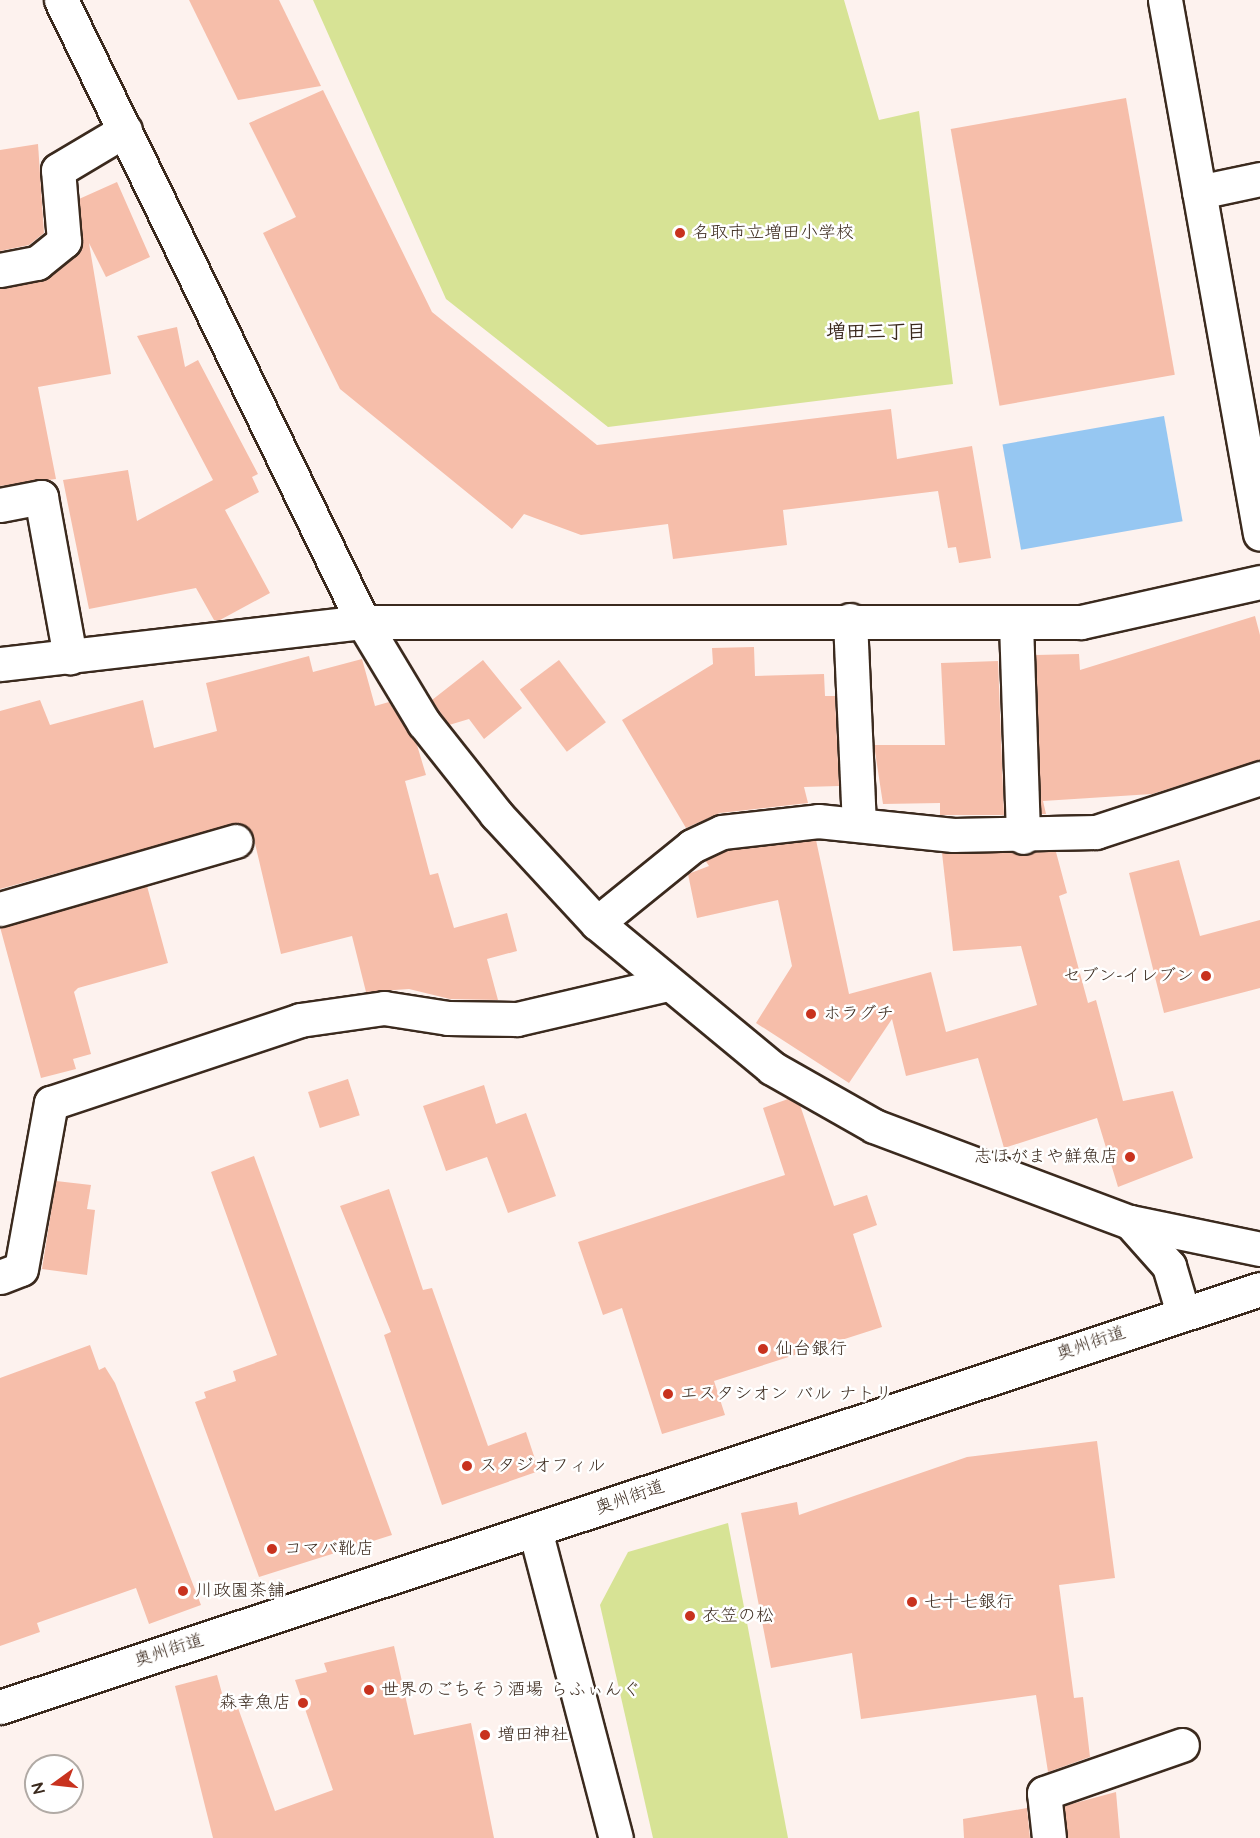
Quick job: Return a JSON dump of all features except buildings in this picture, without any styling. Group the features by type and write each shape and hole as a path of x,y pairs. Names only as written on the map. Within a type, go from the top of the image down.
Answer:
{"street":[{"path":"61,0 363,622 424,723 496,814 597,922 668,984 772,1068 874,1126 1130,1222 1260,1249"},
{"path":"1165,0 1260,534"},
{"path":"0,270 37,263 64,241 58,170 125,130"},
{"path":"1199,192 1260,179"},
{"path":"0,505 41,497 70,657"},
{"path":"0,664 363,622 850,620 1081,622 1260,582"},
{"path":"850,620 859,823"},
{"path":"1016,623 1023,837"},
{"path":"597,922 692,846 722,832 818,821 1023,837 1096,832 1260,778"},
{"path":"0,909 235,841"},
{"path":"0,1277 21,1269 51,1103 300,1020 384,1008 448,1018 517,1019 668,984"},
{"path":"1130,1222 1169,1266 1184,1313"},
{"name":"奥州街道","path":"0,1707 1260,1289"},
{"path":"535,1530 615,1838"},
{"path":"1048,1838 1044,1793 1182,1745"}],"green space":[{"path":"313,0 844,0 879,120 919,111 953,384 608,427 446,299"},
{"path":"728,1523 788,1838 653,1838 600,1605 628,1552"}],"water":[{"path":"1164,416 1183,521 1021,550 1002,444"}],"place":[{"name":"名取市立増田小学校","path":"680,233"},
{"name":"セブン-イレブン","path":"1206,976"},
{"name":"ホラグチ","path":"811,1014"},
{"name":"志ほがまや鮮魚店","path":"1130,1157"},
{"name":"仙台銀行","path":"763,1349"},
{"name":"エスタシオン バル ナトリ","path":"668,1394"},
{"name":"スタジオフィル","path":"467,1466"},
{"name":"コマバ靴店","path":"272,1549"},
{"name":"川政園茶舗","path":"183,1591"},
{"name":"七十七銀行","path":"912,1602"},
{"name":"衣笠の松","path":"690,1616"},
{"name":"世界のごちそう酒場 らふぃんぐ","path":"369,1690"},
{"name":"森幸魚店","path":"303,1703"},
{"name":"増田神社","path":"485,1735"}],"district":[{"name":"増田三丁目","path":"876,332"}]}
